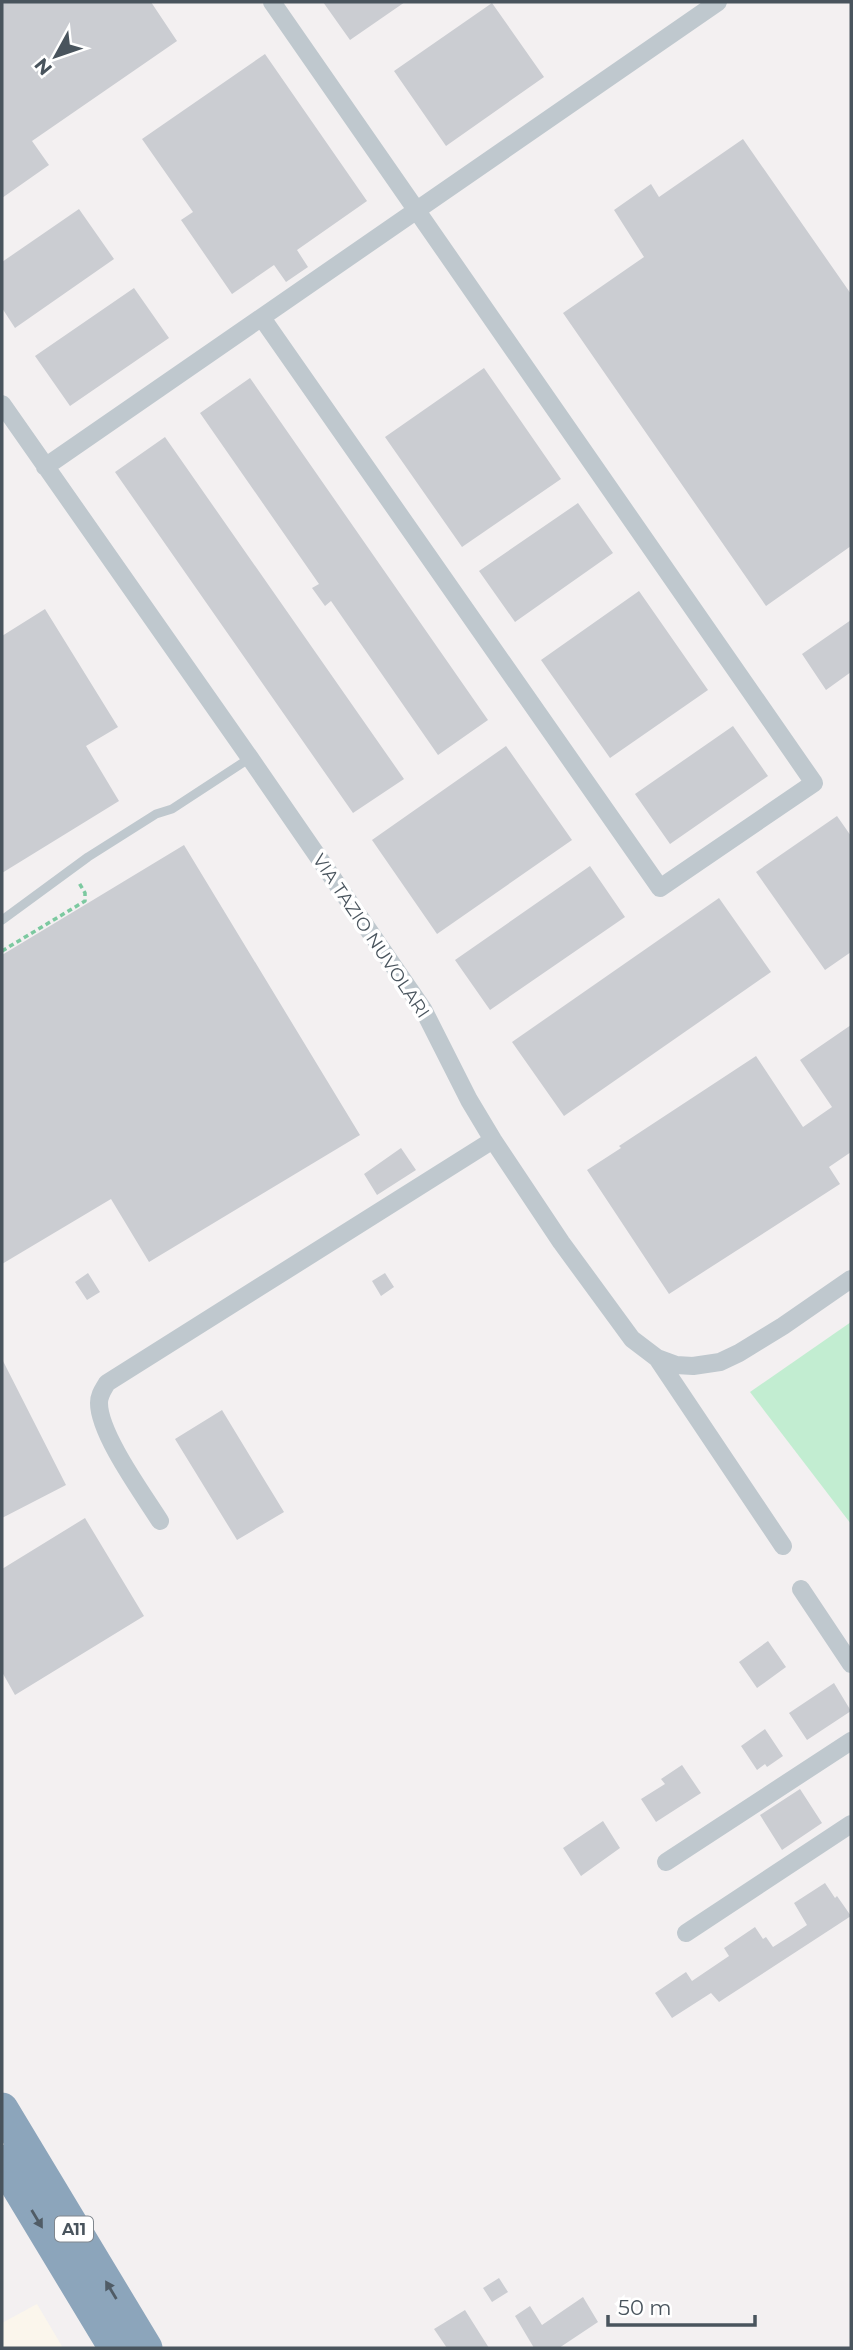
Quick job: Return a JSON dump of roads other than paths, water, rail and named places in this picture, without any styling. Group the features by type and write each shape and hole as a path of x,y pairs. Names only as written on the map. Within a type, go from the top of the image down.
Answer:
{"highway":[{"name":"A11","path":"2,2109 146,2348"},
{"name":"A11","path":"2,2161 115,2348"}],"street":[{"path":"262,318 660,888 814,783 272,2"},
{"path":"45,467 719,2"},
{"name":"VIA TAZIO NUVOLARI","path":"2,404 423,1009 469,1100 493,1140 632,1339 657,1358 676,1365 694,1366 720,1362 783,1326 851,1279"},
{"path":"160,1521 114,1447 100,1414 99,1402 107,1383 493,1140"},
{"path":"657,1358 783,1546"},
{"path":"801,1589 851,1664"},
{"path":"666,1862 851,1741"},
{"path":"686,1933 851,1824"}],"lane":[{"path":"2,920 88,858 156,814 172,809 250,758"}]}
